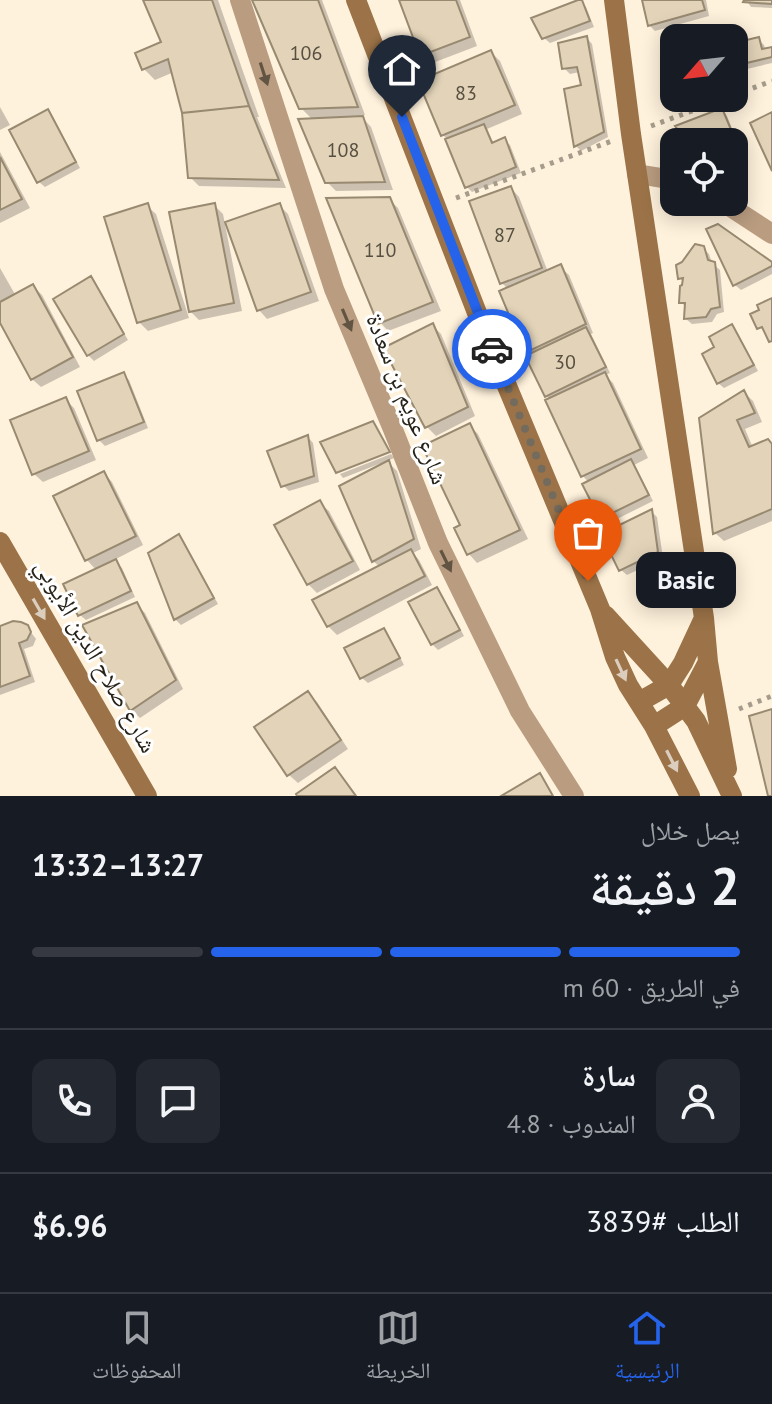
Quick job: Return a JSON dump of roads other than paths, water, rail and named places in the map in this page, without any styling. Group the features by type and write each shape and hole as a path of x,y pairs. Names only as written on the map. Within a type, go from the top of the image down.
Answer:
{"main road":[{"path":"356,0 484,331 600,609 615,657 690,796"},
{"path":"614,0 708,662 732,794"},
{"name":"شارع صلاح الدين الأيوبي","path":"0,542 147,796"},
{"path":"600,609 669,685 696,721 732,794"},
{"path":"639,702 669,685 704,618"},
{"path":"654,726 685,706 708,662"}],"street":[{"name":"شارع عويم بن سعادة","path":"240,0 334,289 438,543 520,711 574,796"},
{"path":"637,174 660,178"},
{"path":"744,216 772,234"}],"place":[{"name":"Basic","path":"588,581"}]}
